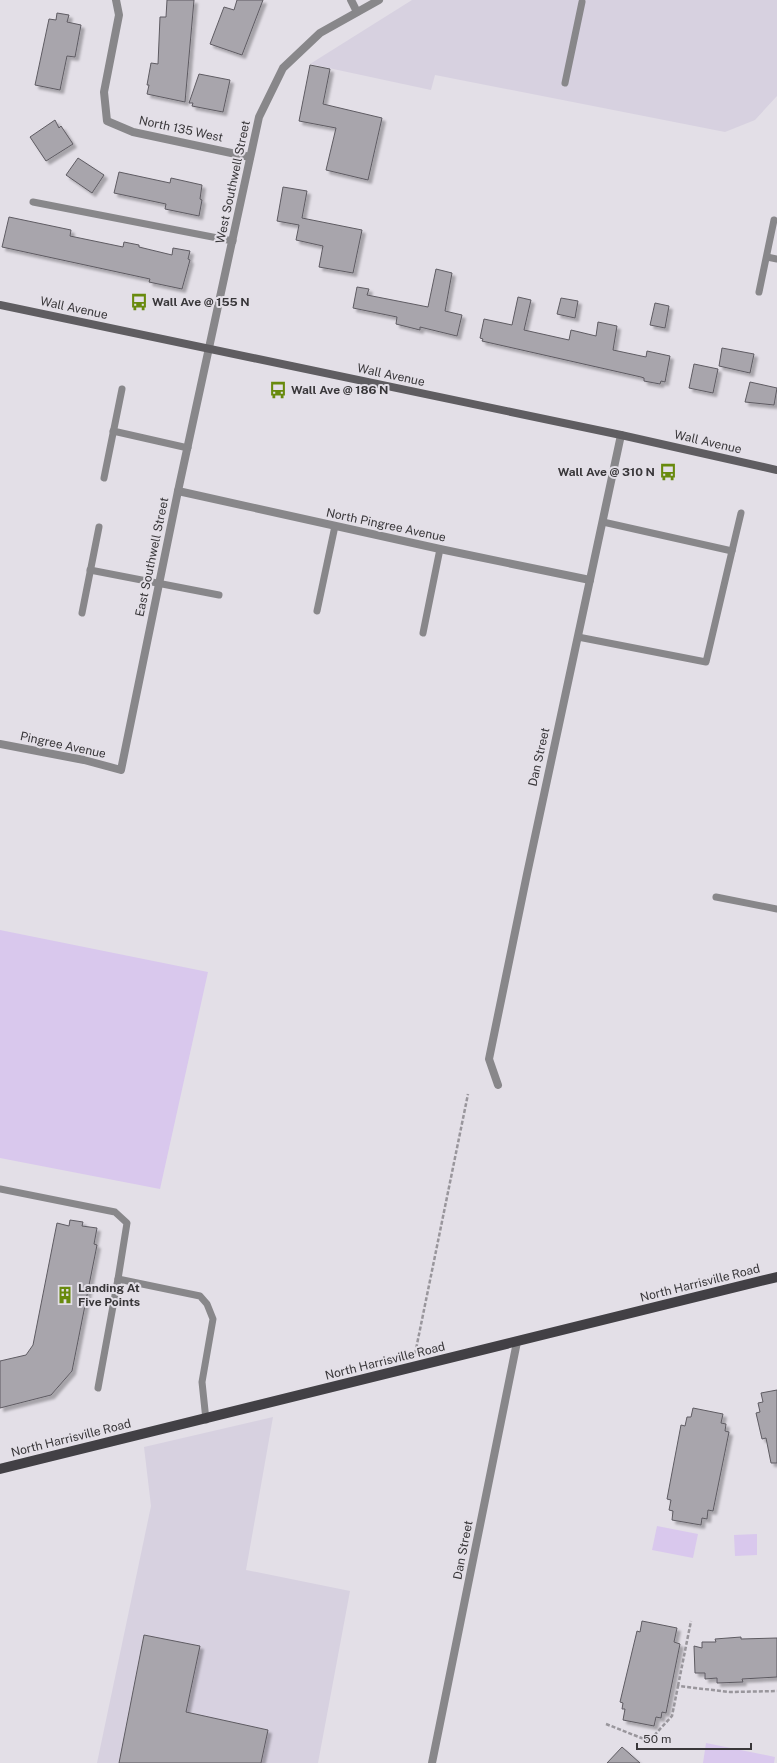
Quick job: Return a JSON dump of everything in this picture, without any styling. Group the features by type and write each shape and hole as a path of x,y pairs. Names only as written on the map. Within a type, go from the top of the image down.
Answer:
{"main road":[{"name":"Wall Avenue","path":"0,305 209,350 621,435 777,470"},
{"name":"North Harrisville Road","path":"0,1469 206,1420 777,1277"}],"street":[{"name":"North 135 West","path":"116,0 119,15 104,92 107,121 133,132 250,157"},
{"path":"351,0 357,12"},
{"name":"West Southwell Street","path":"209,350 259,117 284,68 320,33 379,0"},
{"name":"East Southwell Street","path":"121,770 178,491 209,350"},
{"name":"Dan Street","path":"498,1085 489,1059 621,435"},
{"name":"North Pingree Avenue","path":"178,491 440,549 590,580"},
{"name":"Pingree Avenue","path":"0,744 84,760 121,770"},
{"name":"Dan Street","path":"432,1763 517,1342"}],"lane":[{"path":"565,83 582,2"},
{"path":"33,202 233,242"},
{"path":"760,292 774,220"},
{"path":"767,257 777,259"},
{"path":"104,478 122,388"},
{"path":"113,431 188,448"},
{"path":"578,637 706,662 741,513"},
{"path":"603,522 732,551"},
{"path":"317,611 335,526"},
{"path":"82,613 99,527"},
{"path":"423,633 440,549"},
{"path":"90,570 220,595"},
{"path":"716,897 777,909"},
{"path":"0,1189 115,1212 127,1223 98,1388"},
{"path":"118,1279 200,1296 207,1304 213,1319 202,1382 206,1420"}],"path":[{"path":"412,1368 468,1094"},
{"path":"606,1724 649,1741 672,1716 691,1621"},
{"path":"678,1686 730,1692 777,1691"}],"shaded area":[{"path":"412,0 777,0 777,96 755,120 725,132 435,75 431,90 310,64"},
{"path":"0,930 208,972 160,1189 0,1158"},
{"path":"273,1417 246,1570 350,1591 318,1763 97,1763 151,1506 144,1447"},
{"path":"657,1526 698,1534 693,1558 652,1550"},
{"path":"757,1534 757,1555 735,1556 734,1535"},
{"path":"706,1743 775,1757 774,1763 703,1763"}],"building":[{"path":"167,0 194,0 185,102 147,94 151,63 158,64 160,17 166,17"},
{"path":"237,0 263,0 242,55 210,44 224,7 234,10"},
{"path":"57,13 69,15 67,22 81,25 75,57 67,56 60,90 35,85 49,19 56,20"},
{"path":"310,65 330,69 323,104 382,118 368,180 326,170 336,128 299,121"},
{"path":"199,74 230,80 223,112 192,106 193,103 189,103"},
{"path":"55,120 59,128 61,126 73,144 46,161 30,137"},
{"path":"78,158 104,175 92,193 66,175"},
{"path":"119,172 170,183 171,178 202,185 200,199 202,200 199,216 165,209 166,204 114,193"},
{"path":"283,187 307,191 302,218 362,230 353,273 319,267 323,246 296,240 299,225 277,221"},
{"path":"9,217 71,230 70,236 123,247 124,242 172,255 173,248 190,251 188,259 190,260 182,289 149,282 150,279 2,247"},
{"path":"436,269 452,273 445,311 462,315 457,336 420,327 420,330 396,324 397,317 353,308 357,287 369,289 367,295 428,307"},
{"path":"518,297 531,300 524,330 569,340 571,330 596,336 598,322 617,326 613,350 646,357 647,351 670,356 665,382 661,381 660,384 644,381 644,378 641,377 482,341 483,339 480,338 484,319 512,325"},
{"path":"561,298 578,301 575,318 557,314"},
{"path":"655,303 669,306 665,328 650,325"},
{"path":"722,348 754,354 750,373 719,366"},
{"path":"694,364 718,369 713,393 689,388"},
{"path":"750,382 777,388 774,405 745,402"},
{"name":"Landing At Five Points","path":"70,1220 83,1222 82,1226 97,1228 94,1244 97,1245 72,1371 51,1395 0,1408 0,1361 26,1355 33,1345 57,1223 69,1226"},
{"path":"777,1390 777,1463 771,1463 766,1438 762,1439 756,1413 760,1412 758,1403 763,1402 761,1393"},
{"path":"693,1408 723,1414 721,1423 726,1424 725,1431 729,1432 713,1511 708,1510 707,1519 702,1518 701,1525 672,1520 673,1511 669,1510 671,1500 667,1499 681,1425 685,1426 687,1417 691,1417"},
{"path":"642,1621 677,1628 674,1642 680,1644 666,1713 662,1712 661,1718 656,1717 654,1726 623,1720 625,1709 622,1709 623,1703 620,1702 637,1631 640,1632"},
{"path":"144,1635 200,1646 186,1712 268,1730 261,1763 119,1763"},
{"path":"741,1637 741,1639 777,1638 777,1677 742,1679 743,1682 717,1683 717,1678 705,1679 705,1673 695,1673 694,1646 702,1648 702,1642 716,1642 715,1639"},
{"path":"622,1747 640,1763 607,1763"}],"place":[{"name":"Wall Ave @ 155 N","path":"139,302"},
{"name":"Wall Ave @ 186 N","path":"278,390"},
{"name":"Wall Ave @ 310 N","path":"668,472"},
{"name":"Landing At Five Points","path":"65,1295"}]}
